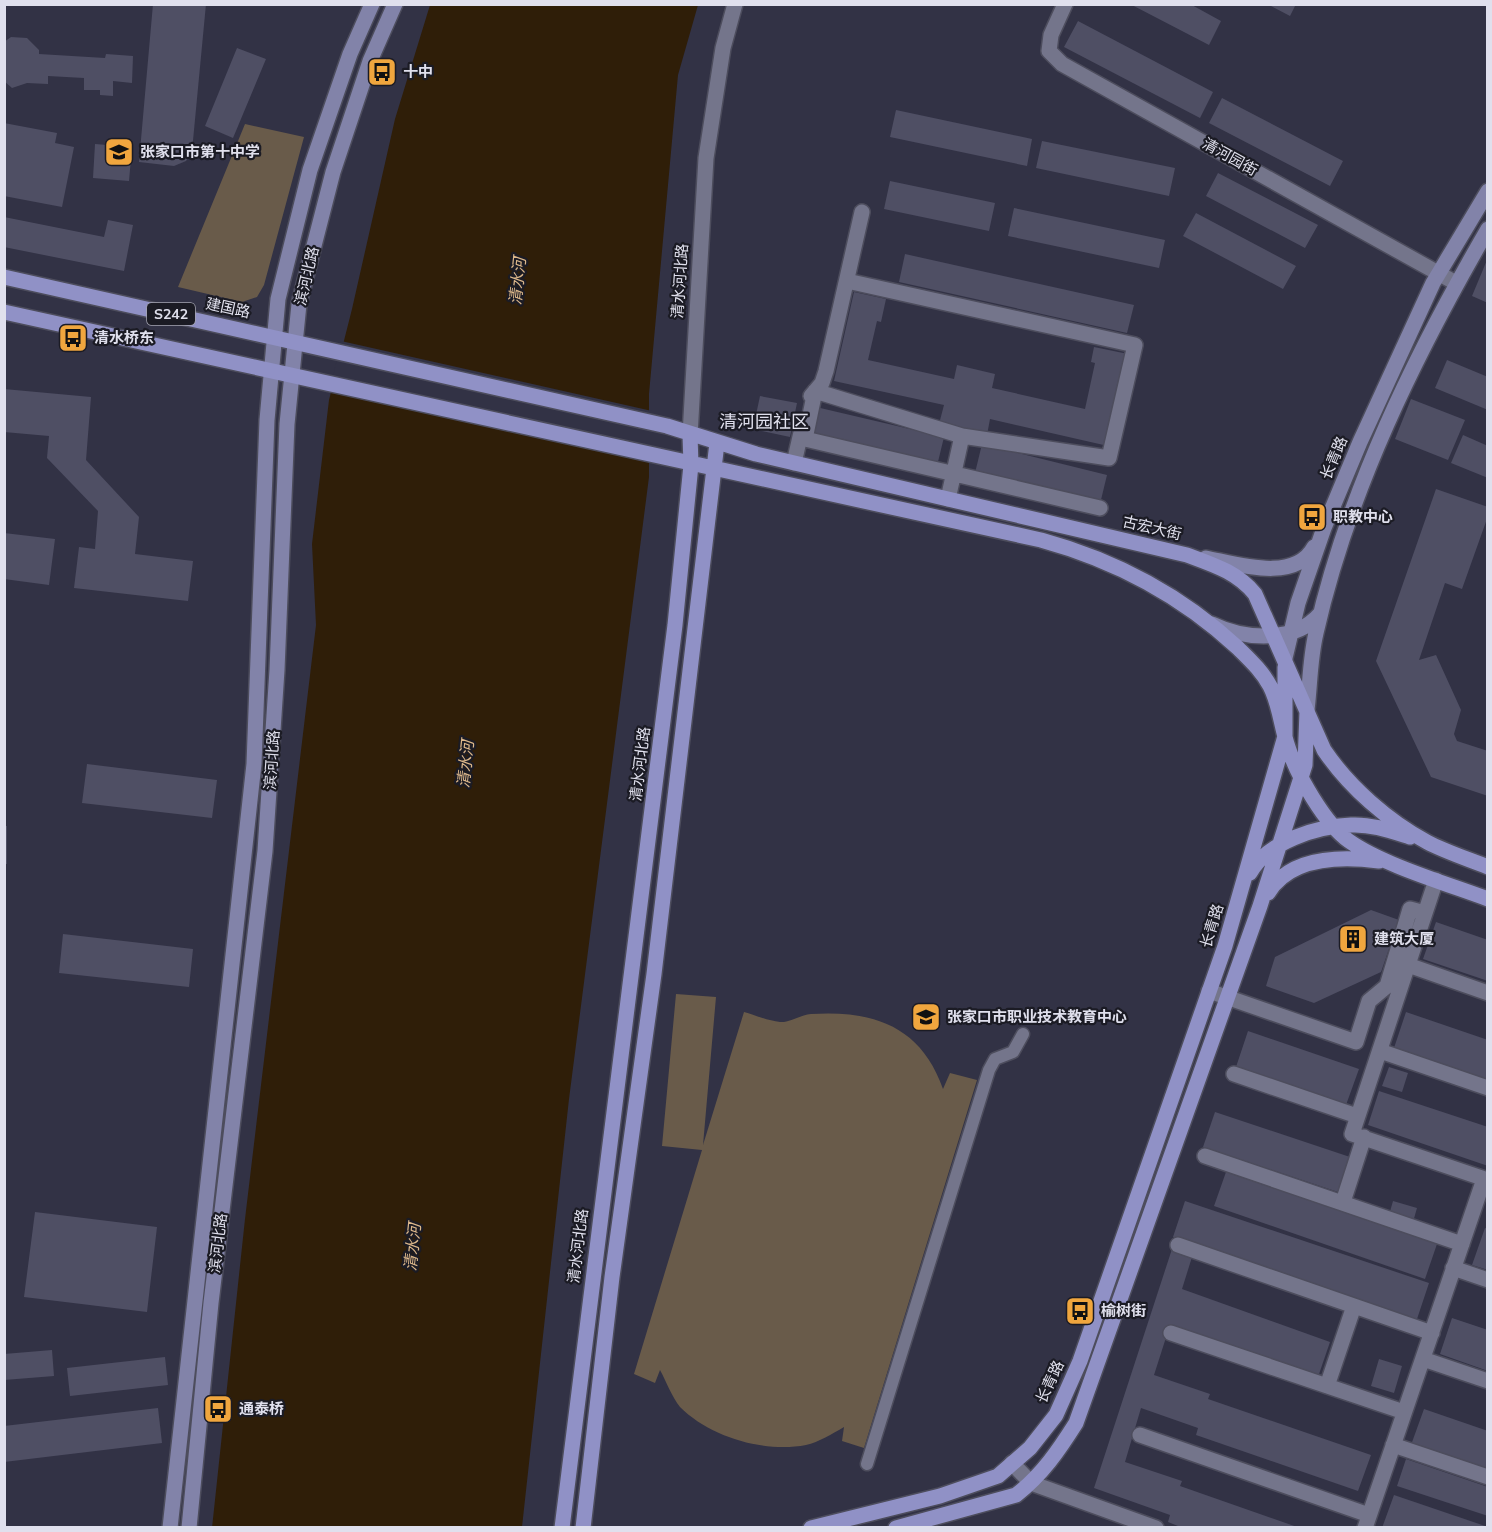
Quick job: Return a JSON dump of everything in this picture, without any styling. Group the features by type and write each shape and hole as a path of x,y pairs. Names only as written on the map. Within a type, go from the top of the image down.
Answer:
{"main road":[{"name":"滨河北路","path":"170,1527 254,764 273,336 278,299 310,170 350,54 372,4"},
{"name":"滨河北路","path":"189,1527 212,1291 265,851 278,670 290,373 299,304 333,172 370,61 395,4"},
{"name":"长青路","path":"1282,633 1324,528 1405,341 1439,274 1488,191"},
{"path":"896,1527 1016,1495 1031,1483 1056,1456 1076,1423 1229,998 1305,765 1307,710 1315,636 1341,546 1375,454 1456,283 1488,229"},
{"name":"建国路","path":"4,277 295,340 666,426"},
{"name":"S242","path":"4,312 270,368 692,465"},
{"name":"古宏大街","path":"666,426 717,443 794,463 1187,555 1243,579 1282,633 1285,658 1324,750 1338,770 1394,821 1427,842 1488,867"},
{"name":"清水河北路","path":"562,1527 675,625 692,465 690,435"},
{"path":"583,1527 612,1277 654,974 717,443"},
{"path":"692,465 1048,542 1089,555 1168,594 1202,618 1259,668 1270,687 1295,768 1348,840 1436,880 1488,899"},
{"path":"1187,555 1237,564 1284,568 1298,563 1311,552 1324,528"},
{"path":"1202,618 1240,634 1256,637 1282,633 1311,624 1321,614"},
{"name":"长青路","path":"811,1527 940,1496 998,1476 1030,1448 1056,1414 1080,1361 1209,991 1243,885 1285,736 1285,658"},
{"path":"1243,885 1254,865 1267,851 1313,832 1350,825 1377,827 1427,842"},
{"path":"1260,906 1275,882 1288,870 1350,857 1396,863"}],"street":[{"name":"清水河北路","path":"690,435 706,158 723,48 735,4"},
{"name":"清河园街","path":"1065,4 1051,34 1049,51 1062,64 1456,283"},
{"path":"794,463 807,404 822,383 826,371 862,212"},
{"path":"815,391 962,436 1109,458 1135,345 846,281"},
{"path":"815,391 805,439 1100,508"},
{"path":"948,499 962,436"},
{"path":"1140,1435 1367,1521 1453,1268 1486,1179 1352,1134 1436,880"},
{"path":"1209,991 1356,1042 1369,1001 1387,986 1410,909 1425,913"},
{"path":"1408,965 1488,993"},
{"path":"867,1464 989,1070 995,1059 1013,1052 1023,1034"},
{"path":"1380,1051 1488,1088"},
{"path":"1234,1074 1358,1116"},
{"path":"1343,1203 1364,1137"},
{"path":"1205,1156 1462,1244"},
{"path":"1178,1245 1432,1333"},
{"path":"1453,1268 1488,1280"},
{"path":"1327,1386 1353,1306"},
{"path":"1171,1334 1404,1412"},
{"path":"1423,1359 1488,1381"},
{"path":"1393,1445 1488,1478"},
{"path":"1012,1463 1031,1483 1156,1527"}],"shaded area":[{"path":"245,124 304,137 264,285 257,297 242,302 178,287"},
{"path":"676,994 716,997 703,1145 744,1012 780,1022 811,1014 834,1013 874,1019 892,1026 922,1050 934,1068 943,1089 950,1073 977,1080 864,1448 842,1441 844,1427 821,1440 790,1447 773,1447 738,1440 706,1427 692,1418 680,1407 660,1370 655,1383 634,1374 702,1150 662,1146"}],"water":[{"name":"清水河","path":"430,5 698,5 678,75 649,394 649,477 569,1099 522,1527 212,1528 245,1219 316,625 312,544 329,400 395,119"}],"pier":[{"path":"341,341 652,411 652,463 330,390"}],"building":[{"path":"153,4 206,4 192,151 186,161 174,166 139,162"},
{"path":"1130,4 1190,4 1221,21 1209,45"},
{"path":"1267,4 1296,4 1290,16"},
{"path":"1078,21 1213,92 1200,118 1064,47"},
{"path":"11,37 27,38 39,50 39,54 105,58 106,54 133,56 132,83 113,81 113,96 100,95 100,90 84,90 84,78 48,76 48,84 27,83 12,88 4,81 4,42"},
{"path":"237,48 266,59 233,138 205,126"},
{"path":"1222,98 1343,161 1330,186 1209,123"},
{"path":"896,110 1032,139 1027,166 890,137"},
{"path":"4,123 57,133 55,143 74,147 62,207 4,196"},
{"path":"1042,141 1175,168 1169,196 1036,168"},
{"path":"95,144 132,147 129,181 93,178"},
{"path":"1218,173 1318,225 1305,248 1206,196"},
{"path":"890,181 995,203 989,231 884,209"},
{"path":"1014,208 1165,240 1159,268 1008,236"},
{"path":"1196,213 1296,266 1283,289 1183,236"},
{"path":"4,217 104,237 108,220 133,225 124,271 4,247"},
{"path":"905,254 1134,305 1127,333 899,282"},
{"path":"1488,260 1488,303 1472,296"},
{"path":"854,292 886,299 881,322 877,321 868,360 954,379 957,365 995,374 992,388 1085,409 1095,363 1091,362 1094,347 1128,354 1108,446 990,419 987,435 939,424 944,405 834,381"},
{"path":"1447,360 1488,377 1488,410 1435,388"},
{"path":"4,389 91,397 86,460 139,517 135,554 193,561 188,601 74,588 79,547 95,549 98,511 47,458 49,436 4,432"},
{"path":"760,396 797,403 790,437 753,429"},
{"path":"1411,399 1465,420 1448,460 1395,439"},
{"path":"816,407 944,437 937,466 809,435"},
{"path":"1463,435 1488,446 1488,478 1451,463"},
{"path":"982,444 1107,475 1100,504 975,473"},
{"path":"1436,489 1488,507 1488,516 1462,589 1445,583 1419,660 1436,655 1461,710 1454,734 1457,741 1488,751 1488,796 1431,777 1376,661"},
{"path":"4,533 55,539 49,585 4,579"},
{"path":"87,764 217,780 212,818 82,803"},
{"path":"5,826 7,826 7,864 5,864"},
{"name":"建筑大厦","path":"1371,910 1399,920 1381,972 1314,1003 1266,986 1275,957"},
{"path":"1436,922 1488,940 1488,981 1423,959"},
{"path":"63,934 193,949 189,987 59,973"},
{"path":"1406,1012 1488,1040 1488,1080 1394,1048"},
{"path":"1248,1031 1359,1069 1346,1105 1236,1067"},
{"path":"1389,1067 1408,1073 1402,1092 1382,1086"},
{"path":"1379,1091 1488,1127 1488,1166 1368,1125"},
{"path":"1215,1112 1350,1157 1338,1192 1203,1147"},
{"path":"1226,1172 1437,1244 1425,1279 1214,1206"},
{"path":"1185,1201 1429,1283 1417,1319 1173,1237"},
{"path":"1393,1201 1417,1208 1413,1222 1389,1215"},
{"path":"35,1212 157,1227 147,1312 24,1297"},
{"path":"1485,1228 1488,1229 1488,1270 1472,1265"},
{"path":"1172,1249 1192,1257 1182,1289 1330,1342 1318,1377 1170,1325 1154,1375 1210,1394 1208,1399 1371,1455 1358,1491 1196,1435 1198,1428 1141,1408 1125,1462 1182,1481 1180,1486 1300,1528 1183,1528 1168,1522 1170,1515 1094,1488"},
{"path":"1452,1318 1488,1330 1488,1371 1440,1354"},
{"path":"52,1350 54,1376 4,1380 4,1354"},
{"path":"165,1357 168,1385 70,1396 67,1368"},
{"path":"1379,1359 1402,1366 1394,1393 1371,1386"},
{"path":"158,1408 162,1443 4,1462 4,1426"},
{"path":"1424,1409 1488,1431 1488,1471 1411,1445"},
{"path":"1406,1459 1488,1487 1488,1516 1397,1486"},
{"path":"1394,1495 1488,1527 1488,1528 1382,1528"}],"place":[{"name":"十中","path":"382,72"},
{"name":"张家口市第十中学","path":"119,152"},
{"name":"清水桥东","path":"73,338"},
{"name":"职教中心","path":"1312,517"},
{"name":"建筑大厦","path":"1353,939"},
{"name":"张家口市职业技术教育中心","path":"926,1017"},
{"name":"榆树街","path":"1080,1311"},
{"name":"通泰桥","path":"218,1409"}],"district":[{"name":"清河园社区","path":"764,422"}]}
